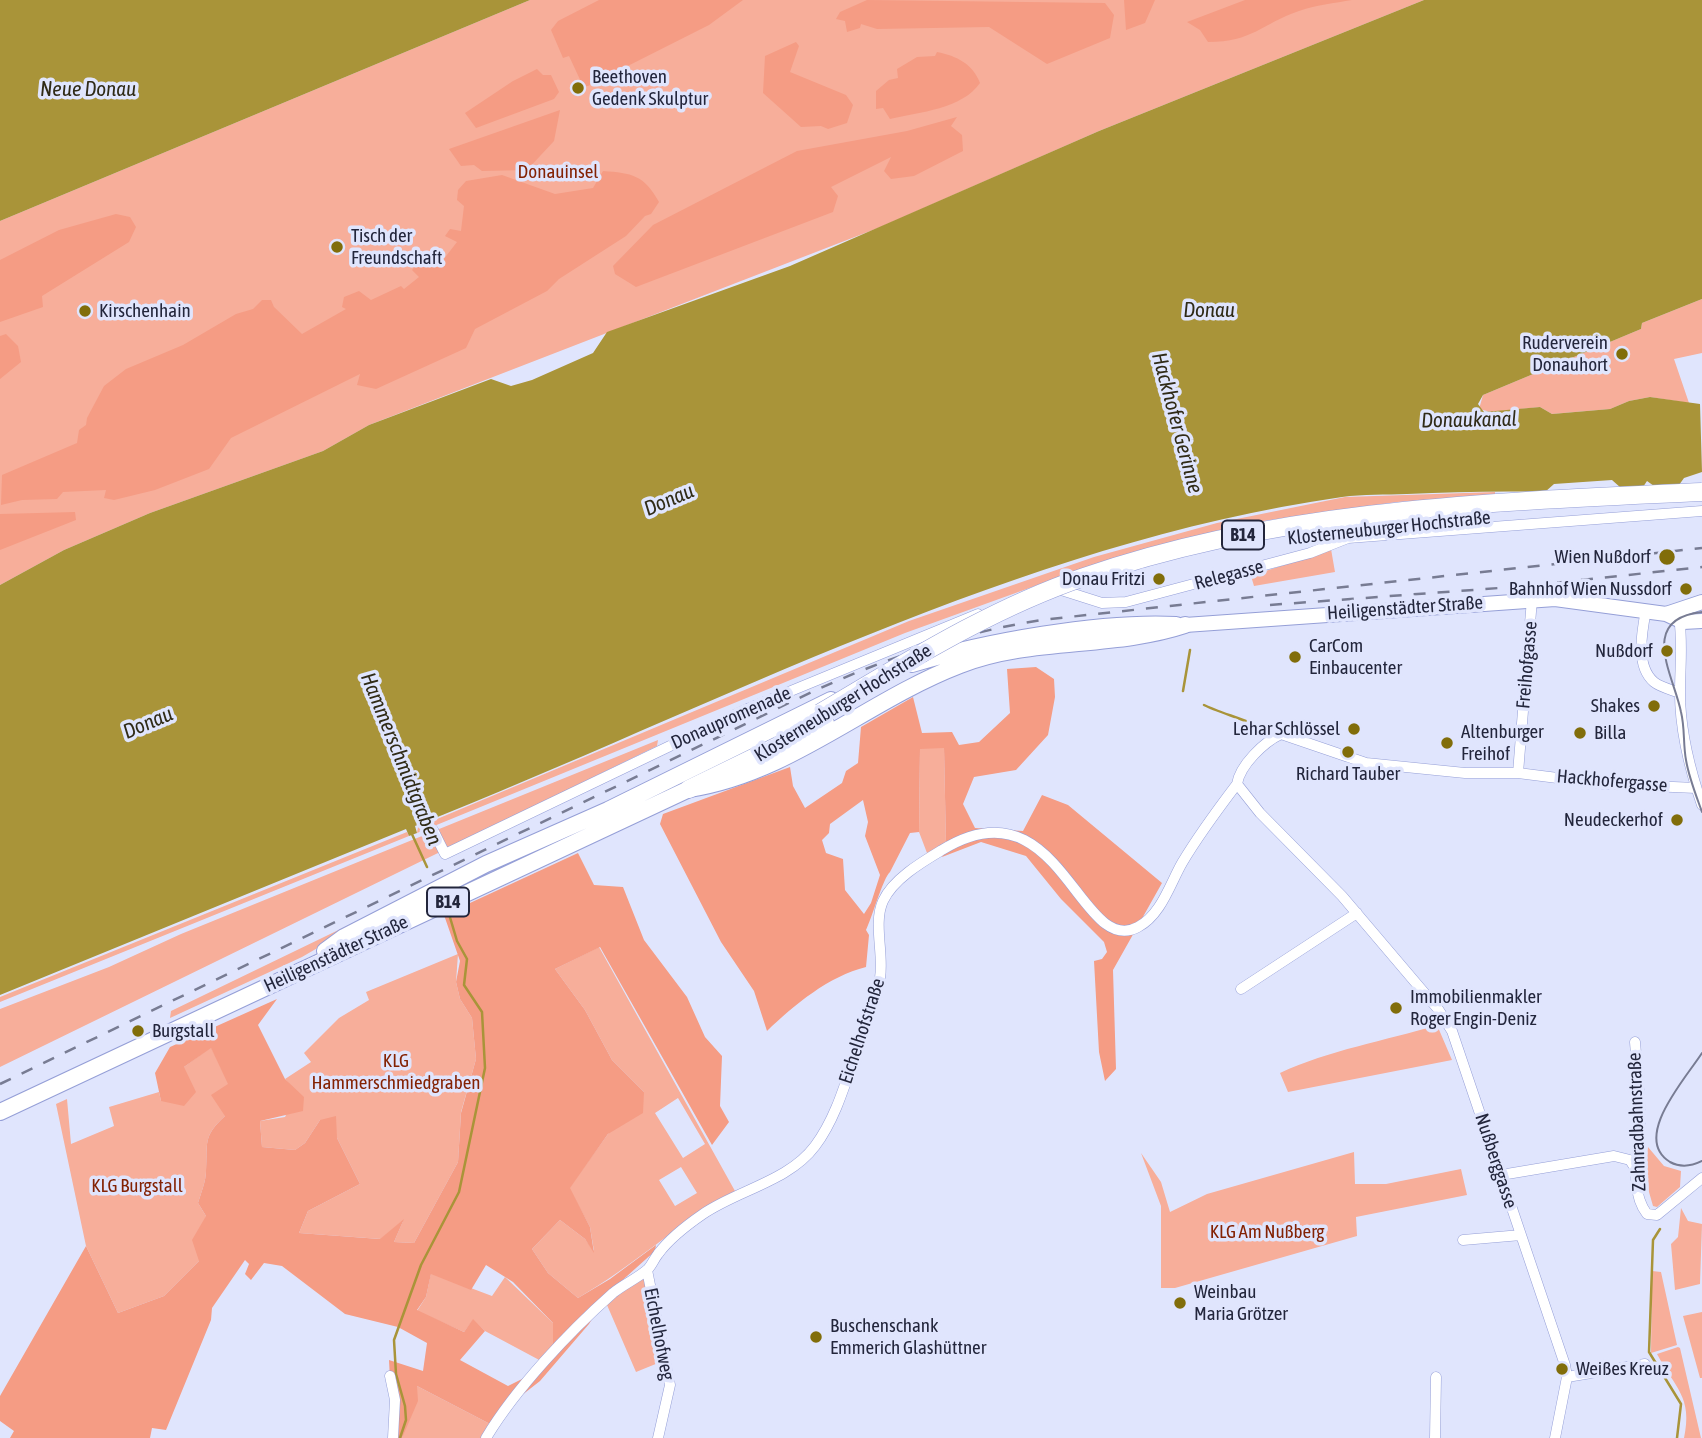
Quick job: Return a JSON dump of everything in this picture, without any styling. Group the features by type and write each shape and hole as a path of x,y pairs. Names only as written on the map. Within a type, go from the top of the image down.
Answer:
{"highway":[{"name":"Klosterneuburger Hochstraße","path":"748,760 820,713 980,621 1084,577 1138,561 1246,534 1340,517 1482,504 1702,492"},
{"name":"Klosterneuburger Hochstraße","path":"748,760 804,735 951,650 1025,612 1157,567 1227,549 1373,526 1702,504"},
{"name":"Heiligenstädter Straße","path":"690,789 748,760"}],"main road":[{"name":"Heiligenstädter Straße","path":"1185,625 1532,599 1597,602 1702,621"},
{"name":"Heiligenstädter Straße","path":"1675,614 1702,602"},
{"path":"296,972 344,937 486,864 645,792 888,671 944,654 1064,633 1153,624 1185,625"},
{"path":"690,789 721,784 757,772 917,684 961,664 989,656 1153,636 1185,625"},
{"name":"Heiligenstädter Straße","path":"0,1111 690,789"}],"street":[{"name":"Relegasse","path":"1049,587 1102,603 1125,602 1310,553 1348,538 1702,512"},
{"name":"Donaupromenade","path":"433,830 445,854 747,709 1049,587"},
{"name":"Freihofgasse","path":"1518,773 1532,599"},
{"path":"1646,610 1641,642 1647,672 1654,682 1680,693"},
{"path":"1675,614 1683,671 1680,693 1688,756 1702,806"},
{"name":"Hackhofergasse","path":"1281,734 1366,763 1465,773 1518,773 1605,784 1696,788"},
{"name":"Eichelhofstraße","path":"486,1438 502,1414 561,1346 610,1296 647,1270 666,1245 691,1223 729,1198 792,1168 821,1137 836,1107 875,1002 883,951 880,912 884,898 898,881 940,850 964,838 983,832 1004,833 1024,839 1045,853 1100,922 1119,929 1137,929 1160,905 1183,863 1237,784 1244,769 1264,745 1281,734"},
{"name":"Nußberggasse","path":"1237,784 1260,813 1357,913 1447,1020 1567,1377 1555,1438"},
{"path":"1241,989 1357,913"},
{"name":"Zahnradbahnstraße","path":"1635,1042 1640,1115 1636,1170 1642,1207 1653,1216 1661,1213 1702,1178"},
{"path":"1501,1175 1618,1156 1630,1160 1636,1170"},
{"path":"1463,1240 1521,1235"},
{"name":"Eichelhofweg","path":"647,1270 670,1385 658,1438"},
{"path":"1567,1377 1645,1364"},
{"path":"390,1376 395,1400 393,1438"},
{"path":"1435,1438 1436,1377"}],"green space":[{"name":"Donauinsel","path":"530,0 1424,0 1099,131 878,228 369,425 323,451 150,513 64,550 0,585 0,221"},
{"path":"1702,299 1702,353 1674,359 1689,403 1650,397 1629,401 1610,409 1552,414 1540,407 1491,412 1479,409 1483,395 1641,329 1642,323"},
{"path":"1495,492 1495,496 1397,502 1263,521 1093,565 905,633 417,833 418,827 909,621 1094,557 1217,523 1345,497"},
{"path":"1331,549 1335,572 1254,586 1251,576"},
{"path":"658,740 657,746 0,1067 0,1009 109,967 181,934"},
{"path":"920,748 944,748 946,845 927,853 919,832"},
{"path":"407,832 409,836 0,1002 0,997"},
{"path":"355,922 357,925 302,957 170,1018 171,1011"},
{"path":"599,947 735,1191 578,1298 548,1273 532,1249 560,1220 585,1239 594,1251 590,1227 569,1188 608,1134 644,1092 612,1060 585,1010 555,969","holes":["678,1098 705,1144 683,1158 655,1113","681,1167 697,1193 675,1206 659,1180"]},
{"name":"KLG Hammerschmiedgraben","path":"458,954 456,982 460,999 472,1018 476,1059 461,1112 458,1162 414,1243 394,1242 403,1221 381,1239 299,1233 308,1211 360,1184 337,1138 320,1120 305,1143 295,1150 262,1147 260,1121 285,1117 297,1093 285,1079 311,1062 304,1053 339,1018 369,1000 366,992"},
{"path":"1437,1025 1452,1060 1288,1092 1280,1073 1337,1052"},
{"name":"KLG Burgstall","path":"211,1047 229,1084 225,1116 209,1135 205,1179 198,1203 206,1216 199,1261 164,1296 118,1313 86,1246 56,1104 67,1099 71,1144 114,1126 109,1107 159,1092 161,1101 184,1067"},
{"path":"1648,1147 1664,1166 1681,1171 1680,1187 1657,1207 1653,1206 1645,1178"},
{"name":"KLG Am Nußberg","path":"1354,1152 1355,1184 1386,1184 1461,1169 1467,1195 1356,1217 1357,1236 1175,1288 1161,1288 1161,1206 1141,1153 1161,1182 1170,1212 1207,1194"},
{"path":"1681,1208 1688,1221 1702,1224 1700,1284 1675,1290 1671,1244 1678,1237"},
{"path":"1652,1271 1661,1272 1677,1345 1651,1353"},
{"path":"431,1273 492,1296 505,1277 553,1323 553,1352 543,1362 485,1331 473,1320 464,1332 417,1311 426,1297"},
{"path":"642,1278 646,1281 663,1361 636,1372 607,1305 618,1293"},
{"path":"1702,1312 1702,1378 1700,1378 1683,1316"},
{"path":"1678,1347 1701,1438 1684,1438 1684,1402 1657,1354"},
{"path":"417,1386 492,1425 485,1438 402,1438"}],"shaded area":[{"path":"599,0 743,0 709,25 588,86 583,86 569,56 563,58 551,30 558,21"},
{"path":"867,0 1105,3 1114,15 1110,38 1047,64 989,27 877,29 861,24 860,28 847,32 845,21 836,19 840,12"},
{"path":"1124,0 1155,0 1145,23 1126,30"},
{"path":"1245,0 1352,0 1305,9 1247,36 1223,41 1208,42 1200,30 1187,22"},
{"path":"796,42 799,46 790,72 846,95 853,105 847,123 828,129 821,126 801,127 763,93 765,56"},
{"path":"937,52 969,66 980,83 972,92 952,104 890,119 883,108 876,109 876,91 889,80 898,78 897,69 917,57 935,56"},
{"path":"537,69 543,75 551,75 559,92 554,99 476,128 465,113 513,81"},
{"path":"560,110 554,141 527,170 482,171 474,165 461,166 449,149"},
{"path":"957,117 951,126 962,135 963,151 914,176 891,179 884,171 891,157 831,187 838,196 833,212 636,287 615,274 613,266 653,225 797,151 907,131"},
{"path":"603,171 636,177 648,186 659,202 651,214 645,216 626,236 559,279 547,291 475,329 466,348 376,389 357,385 360,374 231,438 209,469 155,490 114,500 104,498 106,490 63,492 57,499 22,500 1,505 2,475 77,443 79,430 86,425 104,386 126,369 183,345 236,314 253,309 262,300 271,300 274,307 302,334 346,309 342,307 344,297 359,291 371,300 401,286 404,289 419,277 412,270 421,259 432,259 440,264 457,242 445,236 450,229 461,231 464,206 457,200 458,190 466,181 502,175 555,194 593,188"},
{"path":"116,214 130,217 136,227 129,242 42,296 43,307 0,322 0,260 59,230"},
{"path":"6,334 18,346 21,362 0,379 0,336"},
{"path":"75,512 76,520 0,550 0,514"},
{"path":"1036,667 1054,679 1055,697 1048,735 1016,770 974,777 963,804 975,828 1023,831 1042,795 1068,805 1162,883 1113,970 1116,1069 1105,1081 1099,1052 1094,961 1102,959 1107,952 1104,942 1061,899 1026,856 981,842 942,857 946,845 944,748 920,749 919,832 910,833 881,890 866,930 869,935 866,967 826,984 800,1002 767,1031 754,991 721,942 660,824 663,814 790,767 793,786 805,808 842,783 846,771 858,763 861,727 913,697 922,733 952,732 959,745 979,742 1010,713 1007,669","holes":["863,800 868,822 865,836 880,875 871,903 864,914 845,890 843,859 826,853 822,840 829,833 830,824"]},
{"path":"578,853 594,885 623,887 644,940 687,997 705,1037 722,1056 720,1106 729,1122 712,1145 600,947 555,969 585,1010 612,1060 644,1092 643,1113 608,1134 570,1188 590,1227 594,1253 585,1239 560,1220 532,1249 548,1273 578,1298 610,1279 656,1245 655,1251 607,1294 589,1324 540,1381 503,1410 492,1425 417,1386 418,1401 402,1438 393,1438 389,1360 423,1371 427,1343 398,1327 345,1314 282,1266 264,1263 251,1280 245,1274 249,1264 245,1260 212,1308 211,1320 166,1430 152,1428 150,1438 10,1438 14,1431 0,1421 0,1396 86,1246 118,1313 164,1296 199,1261 192,1240 206,1216 198,1203 205,1179 209,1135 225,1116 211,1095 228,1084 211,1048 184,1067 196,1092 184,1106 161,1101 155,1073 170,1047 277,999 258,1025 285,1079 304,1097 303,1111 260,1121 262,1147 295,1150 305,1143 320,1120 336,1116 337,1138 360,1184 308,1211 299,1233 380,1239 404,1219 394,1242 414,1243 458,1162 461,1113 476,1059 472,1018 460,999 456,982 460,961 444,915","holes":["486,1265 513,1282 553,1323 553,1352 534,1373 508,1386 460,1360 485,1331 473,1319 464,1332 417,1310 426,1297 431,1274 471,1290"]}],"water":[{"name":"Neue Donau","path":"0,0 530,0 0,221"},
{"name":"Donau","path":"1424,0 1702,0 1702,299 1642,323 1641,329 1483,395 1478,404 1484,412 1540,407 1552,414 1610,409 1629,401 1650,397 1700,404 1702,472 1684,478 1679,485 1654,486 1647,481 1643,487 1621,488 1612,480 1554,484 1545,492 1459,492 1342,497 1221,519 1103,551 986,590 870,634 415,826 417,833 409,836 406,829 0,995 0,585 64,550 150,513 323,451 369,425 491,379 511,386 532,380 593,353 607,332 790,266 1099,131"}],"waterway":[{"name":"Hackhofer Gerinne","path":"1183,691 1190,650"},
{"name":"Hackhofer Gerinne","path":"1204,705 1261,727 1273,735"},
{"name":"Hammerschmidtgraben","path":"411,832 427,867"},
{"name":"Hammerschmidtgraben","path":"400,1438 406,1420 396,1374 394,1340 421,1265 459,1192 485,1068 482,1012 464,985 467,959 457,941 449,914"},
{"path":"1660,1229 1653,1240 1649,1352 1681,1404 1677,1438"}],"tram line":[{"path":"1702,612 1682,617 1670,626 1665,637 1664,651 1682,718 1687,767 1702,812"},
{"path":"1702,1053 1665,1108 1656,1138 1660,1151 1670,1162 1686,1166 1702,1161"}],"railway":[{"path":"0,1084 795,700 855,673 946,641 1041,620 1702,548"},
{"path":"1270,605 1526,586 1702,567"}],"place":[{"name":"Beethoven Gedenk Skulptur","path":"578,88"},
{"name":"Tisch der Freundschaft","path":"337,247"},
{"name":"Kirschenhain","path":"85,311"},
{"name":"Ruderverein Donauhort","path":"1622,354"},
{"name":"Wien Nußdorf","path":"1667,557"},
{"name":"Donau Fritzi","path":"1159,579"},
{"name":"Bahnhof Wien Nussdorf","path":"1686,589"},
{"name":"Nußdorf","path":"1667,651"},
{"name":"CarCom Einbaucenter","path":"1295,657"},
{"name":"Shakes","path":"1654,706"},
{"name":"Lehar Schlössel","path":"1354,729"},
{"name":"Billa","path":"1580,733"},
{"name":"Altenburger Freihof","path":"1447,743"},
{"name":"Richard Tauber","path":"1348,752"},
{"name":"Neudeckerhof","path":"1677,820"},
{"name":"Immobilienmakler Roger Engin-Deniz","path":"1396,1008"},
{"name":"Burgstall","path":"138,1031"},
{"name":"Weinbau Maria Grötzer","path":"1180,1303"},
{"name":"Buschenschank Emmerich Glashüttner","path":"816,1337"},
{"name":"Weißes Kreuz","path":"1562,1369"}],"water label":[{"name":"Donaukanal","path":"1469,420"}]}
